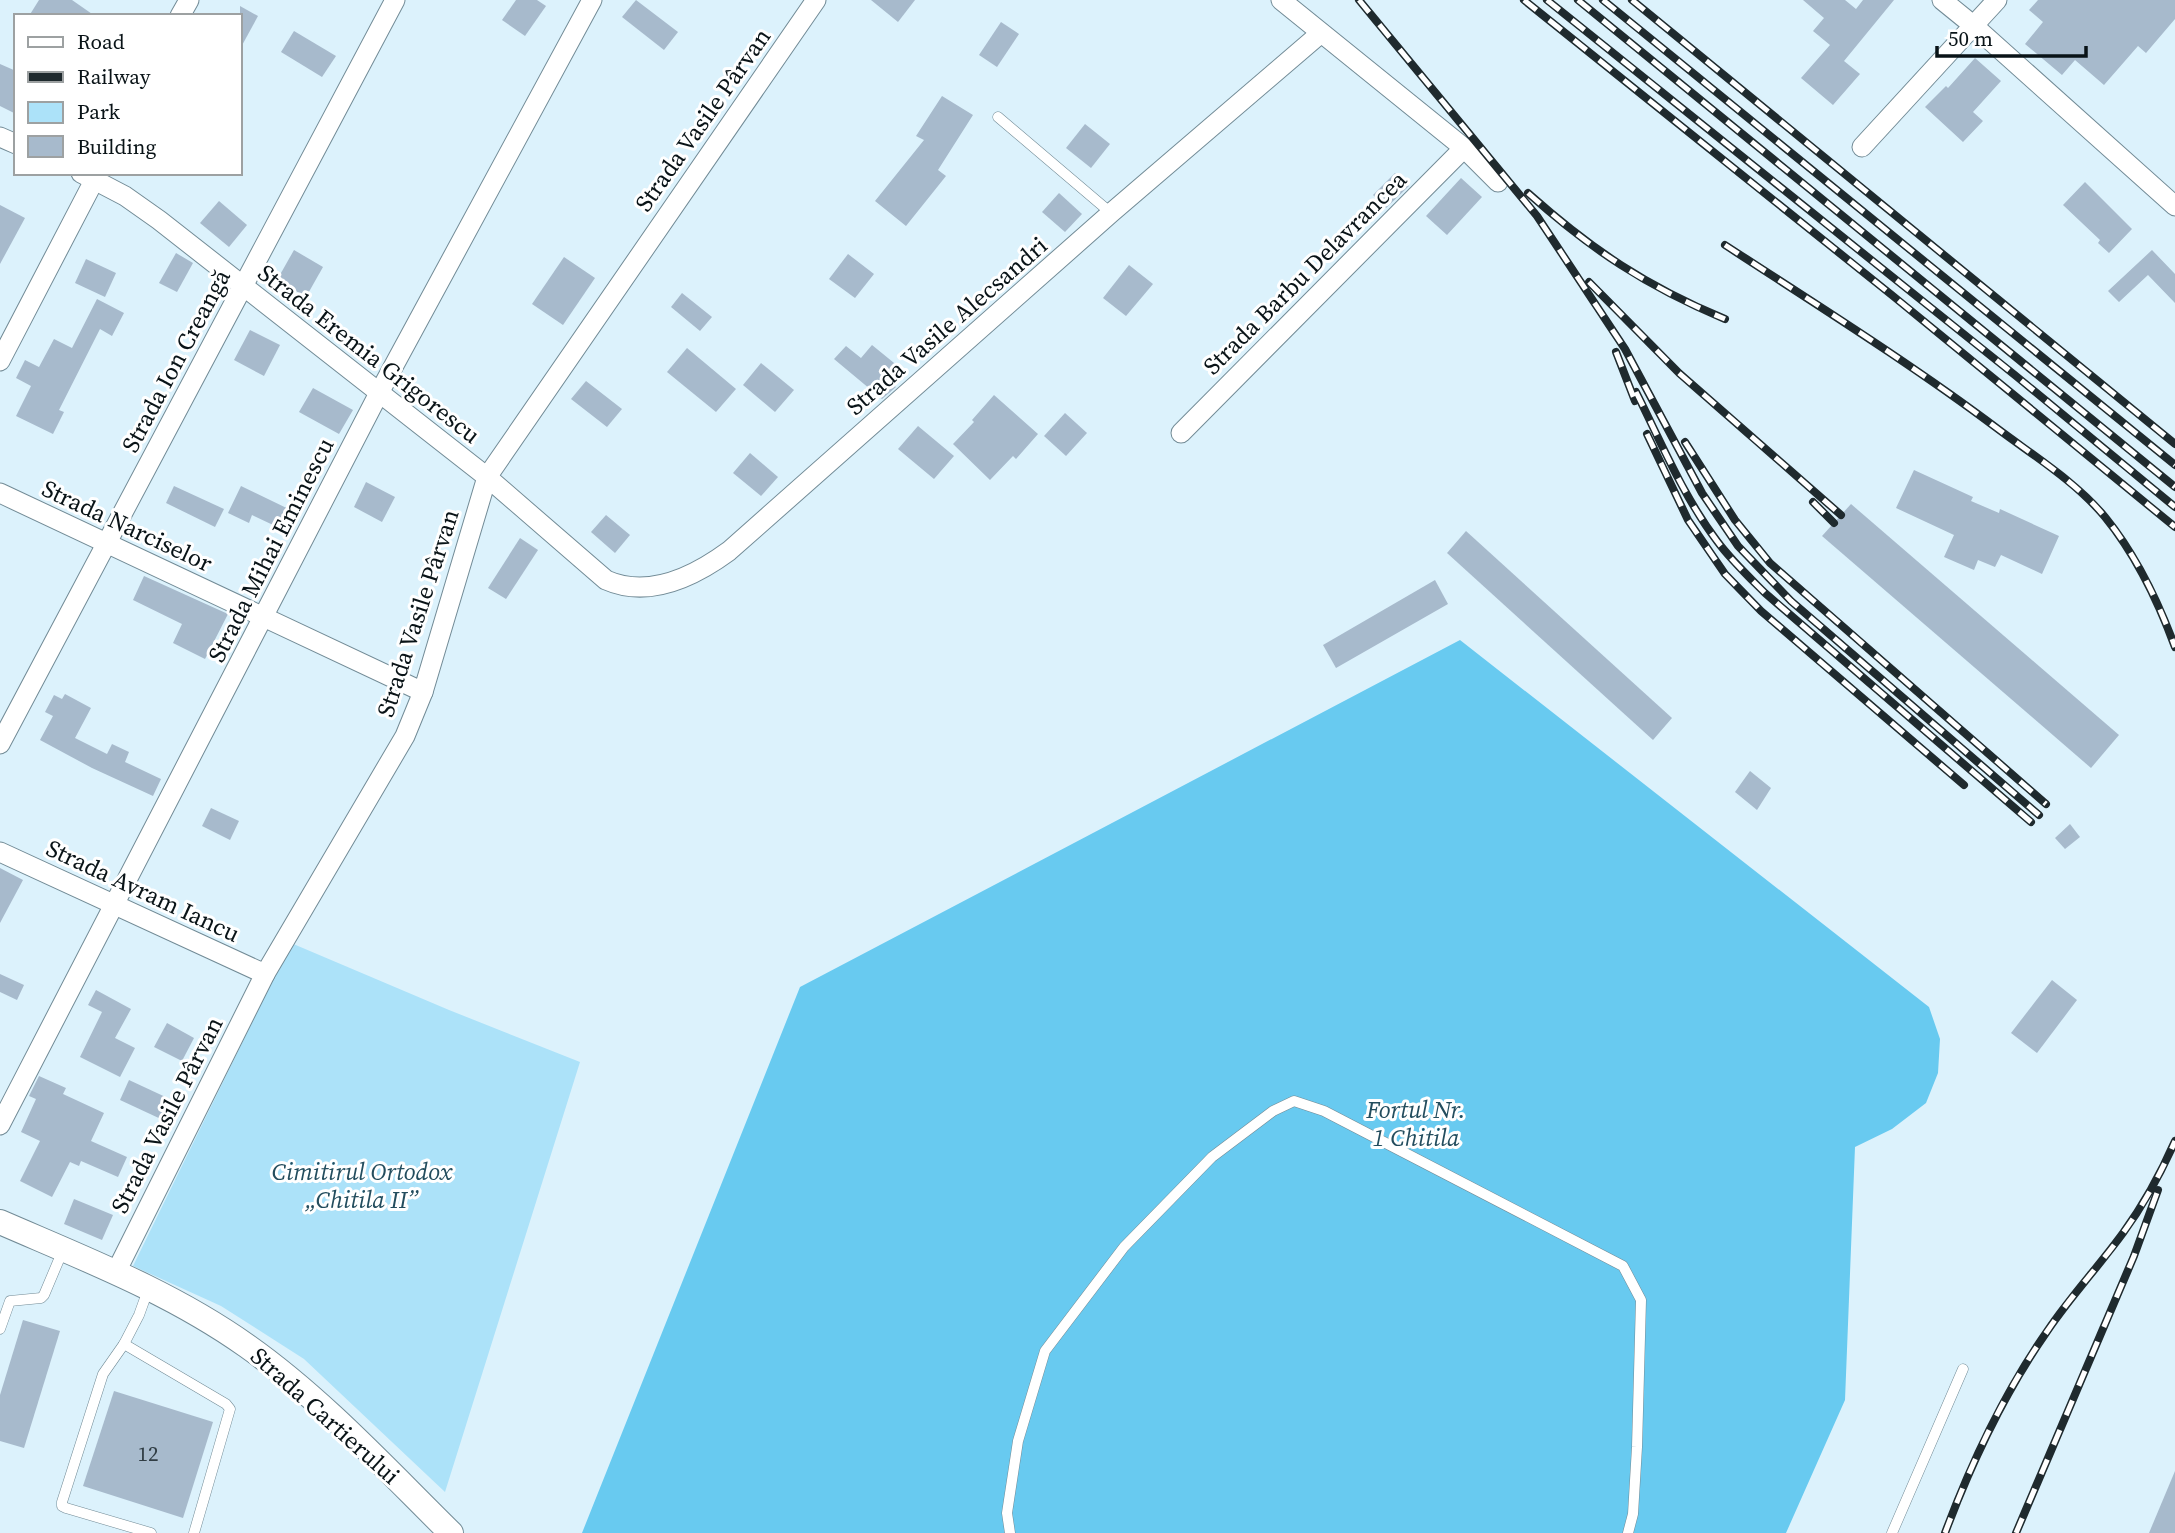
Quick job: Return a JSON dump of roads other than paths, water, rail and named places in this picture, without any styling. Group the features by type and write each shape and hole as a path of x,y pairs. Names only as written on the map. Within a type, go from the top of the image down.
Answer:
{"street":[{"name":"Strada Ion Creangă","path":"0,744 395,0"},
{"name":"Strada Mihai Eminescu","path":"0,1125 379,393 592,0"},
{"name":"Strada Vasile Pârvan","path":"116,1272 265,974 405,736 423,692 487,477 816,0"},
{"path":"1281,0 1464,148 1498,182"},
{"path":"1942,0 2175,206"},
{"path":"1862,147 1997,0"},
{"name":"Strada Vasile Alecsandri","path":"584,561 606,580 629,587 659,585 709,566 1111,213 1321,33"},
{"name":"Strada Barbu Delavrancea","path":"1181,433 1464,148"},
{"name":"Strada Eremia Grigorescu","path":"91,175 159,220 487,477 584,561"},
{"path":"0,361 91,175"},
{"name":"Strada Narciselor","path":"0,493 423,692"},
{"name":"Strada Avram Iancu","path":"0,852 265,974"},
{"name":"Strada Cartierului","path":"0,1222 150,1287 209,1321 279,1370 337,1421 451,1533"}],"lane":[{"path":"998,117 1111,213"},
{"path":"1010,1533 1007,1513 1018,1441 1045,1351 1124,1247 1212,1157 1273,1111 1294,1101 1324,1111 1623,1266 1641,1300 1637,1447 1633,1514 1628,1533"},
{"path":"0,1329 10,1301 44,1296 63,1249"},
{"path":"150,1287 124,1345 103,1374 62,1506 151,1533"},
{"path":"124,1345 226,1404 230,1409 194,1533"},
{"path":"1892,1533 1963,1369"}],"railway":[{"path":"1359,0 1537,216 1625,349 1702,493 1738,546 1791,601 2039,815"},
{"path":"1524,0 1893,296 2175,527"},
{"path":"1547,0 2175,507"},
{"path":"1578,0 2175,487"},
{"path":"1603,0 2175,465"},
{"path":"1632,0 2175,444"},
{"path":"1528,193 1621,265 1670,293 1725,319"},
{"path":"1725,245 1931,381 2040,459 2081,492 2105,517 2136,563 2154,596 2175,647"},
{"path":"1589,282 1679,373 1841,515"},
{"path":"1616,352 1635,401"},
{"path":"1636,392 1694,506 1734,561 1765,593 2031,822"},
{"path":"1647,434 1688,520 1725,574 1761,611 1964,785"},
{"path":"1685,442 1735,520 1770,563 2046,804"},
{"path":"1813,502 1834,523"},
{"path":"1945,1533 1978,1454 2017,1378 2057,1317 2131,1222 2152,1188 2175,1141"},
{"path":"2016,1533 2134,1256 2158,1190"}],"park label":[{"name":"Fortul Nr. 1 Chitila","path":"1416,1124"},
{"name":"Cimitirul Ortodox „Chitila II”","path":"362,1186"}]}
